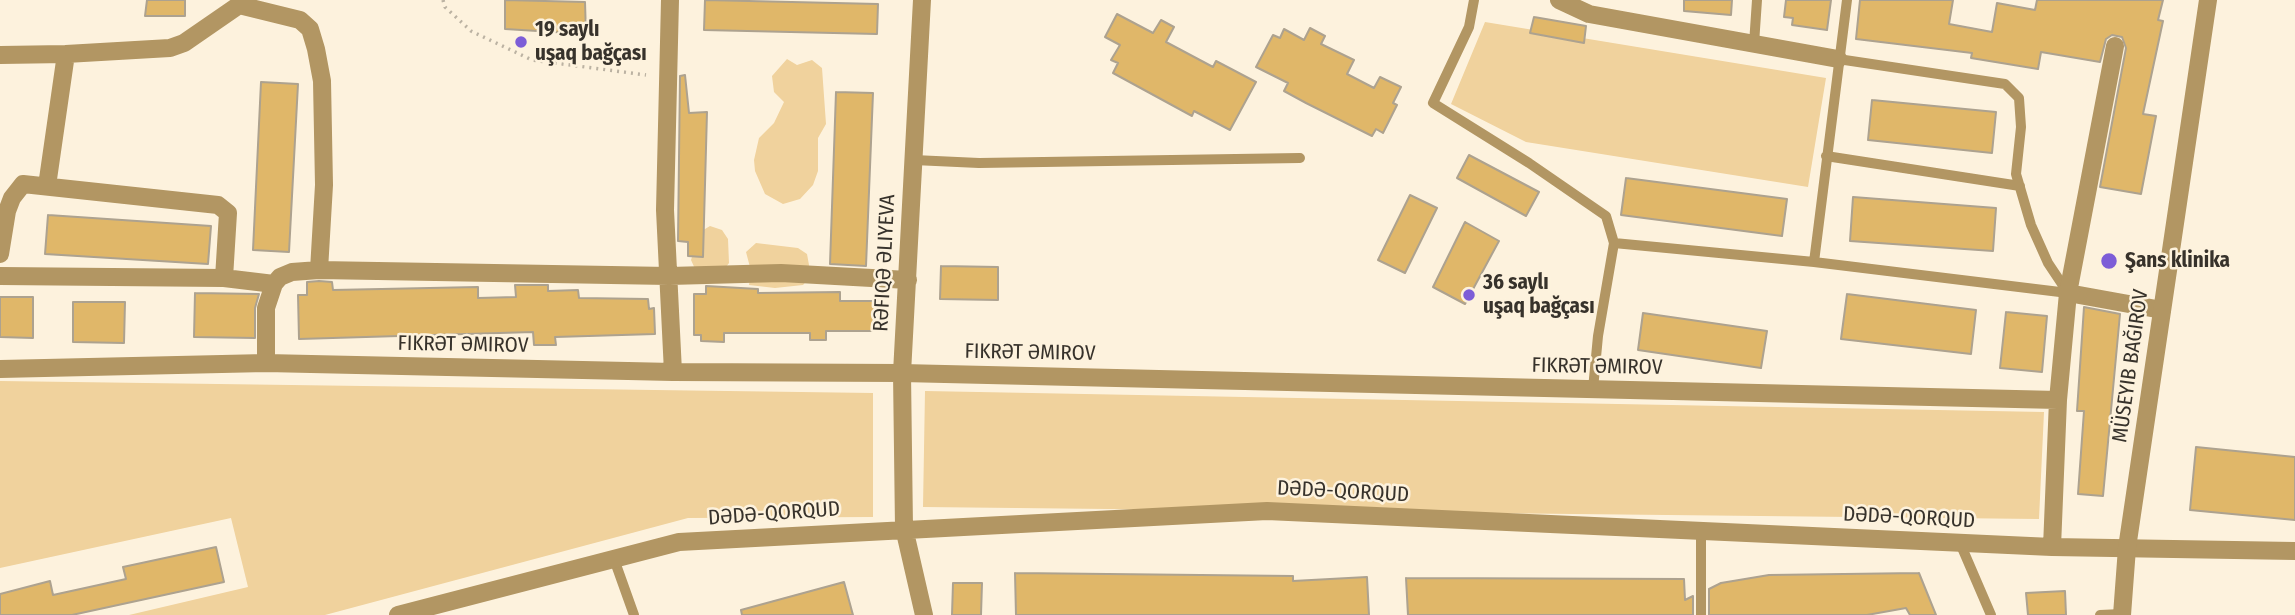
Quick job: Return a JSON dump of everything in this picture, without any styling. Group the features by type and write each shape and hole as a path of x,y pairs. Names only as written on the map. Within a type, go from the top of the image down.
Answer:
{"street":[{"path":"670,0 665,210 673,372"},
{"name":"RƏFIQƏ ƏLIYEVA","path":"922,0 902,373 904,528 924,615"},
{"path":"1559,0 1589,14 1838,59"},
{"path":"2122,614 2127,548 2208,0"},
{"path":"0,54 66,54 170,48 184,43 239,2 300,20 310,29 322,80 324,185 319,270"},
{"path":"2052,547 2059,400 2068,293 2115,46"},
{"path":"47,186 66,54"},
{"path":"0,254 12,198 23,184 47,186 223,206 228,213 224,278"},
{"path":"266,363 266,308 274,284 280,277 292,272 319,270 669,276 781,273 908,280"},
{"path":"0,276 224,278 274,284"},
{"path":"2068,293 2162,310"},
{"name":"FIKRƏT ƏMIROV","path":"0,369 266,363 673,372 902,373 2059,400"},
{"name":"DƏDƏ-QORQUD","path":"398,615 418,613 679,542 904,528 1266,511 2052,547 2295,551"}],"lane":[{"path":"1474,0 1469,27 1433,103 1529,163 1606,216 1614,243 1598,336 1593,389"},
{"path":"1755,44 1757,0"},
{"path":"1814,262 1847,0"},
{"path":"1838,59 2005,84 2019,98 2021,127 2017,174 2020,186 2031,225 2048,263 2068,293"},
{"path":"1826,156 2020,186"},
{"path":"914,160 979,163 1300,158"},
{"path":"1614,243 1814,262 2068,293"},
{"path":"1701,531 1701,615"},
{"path":"1960,543 1991,615"},
{"path":"614,559 635,615"},
{"path":"2100,615 2122,614"}],"path":[{"path":"443,0 445,7 471,31 532,60 646,75"}],"shaded area":[{"path":"1485,22 1826,78 1808,187 1526,142 1451,104"},
{"path":"787,59 797,65 812,60 822,68 826,124 818,138 818,171 813,185 800,199 783,204 765,194 755,171 754,160 759,138 774,123 784,102 774,92 772,76"},
{"path":"710,226 722,230 728,239 729,263 726,267 696,271 691,260 700,232"},
{"path":"756,243 798,248 807,254 811,276 803,285 775,288 749,285 751,271 746,252"},
{"path":"0,381 873,393 873,517 688,518 325,615 129,615 248,587 231,518 0,568"},
{"path":"925,391 2044,412 2039,519 923,507"}],"building":[{"path":"147,0 185,0 185,16 145,16"},
{"path":"505,0 585,2 586,34 505,29"},
{"path":"705,0 878,4 877,34 704,30"},
{"path":"1684,0 1732,0 1731,15 1684,11"},
{"path":"1786,0 1831,0 1827,30 1792,25 1793,18 1784,17"},
{"path":"1860,0 1953,0 1949,24 1992,32 1997,3 2035,10 2037,0 2163,0 2158,20 2163,21 2143,114 2156,116 2141,194 2100,187 2126,48 2122,37 2112,35 2106,39 2100,62 2041,52 2038,69 1971,58 1972,53 1856,39"},
{"path":"1117,14 1153,33 1161,20 1174,27 1166,42 1213,67 1216,61 1256,82 1230,130 1194,111 1192,116 1113,73 1118,63 1111,60 1120,45 1105,37"},
{"path":"1534,17 1586,26 1584,43 1530,33"},
{"path":"1310,28 1325,36 1321,44 1354,60 1347,74 1374,88 1380,77 1401,87 1393,103 1397,105 1383,133 1376,129 1372,136 1306,103 1284,91 1288,83 1256,67 1273,35 1280,38 1284,29 1304,40"},
{"path":"685,75 689,113 707,112 703,257 688,256 688,242 678,241 680,76"},
{"path":"261,82 298,84 289,252 253,250"},
{"path":"836,92 873,93 866,266 830,264"},
{"path":"1872,100 1996,112 1992,153 1868,140"},
{"path":"1469,155 1539,192 1526,216 1457,178"},
{"path":"1626,178 1787,199 1782,236 1621,215"},
{"path":"1410,195 1437,208 1405,273 1378,260"},
{"path":"1853,197 1996,208 1993,251 1850,241"},
{"path":"48,215 211,226 208,264 45,254"},
{"path":"1465,222 1499,241 1465,304 1433,287"},
{"path":"941,266 998,267 998,300 940,299"},
{"path":"307,282 332,282 333,290 478,287 478,298 516,297 515,285 548,285 548,291 578,290 579,298 648,299 649,309 654,308 655,334 555,337 556,345 534,345 533,332 299,339 298,295 307,295"},
{"path":"706,286 758,289 758,293 840,292 840,301 878,301 878,331 826,331 826,340 810,340 810,333 724,333 724,342 701,341 701,335 694,335 694,294 706,294"},
{"path":"195,293 259,294 255,308 255,338 194,337"},
{"path":"1847,294 1976,310 1971,354 1841,339"},
{"path":"0,297 33,297 33,338 0,337"},
{"path":"73,302 125,302 124,343 73,342"},
{"path":"2084,307 2120,314 2103,496 2078,494 2084,411 2077,411"},
{"path":"2006,312 2047,316 2042,372 2000,368"},
{"path":"1643,313 1767,331 1761,368 1638,350"},
{"path":"2196,447 2295,457 2295,520 2190,510"},
{"path":"216,547 224,582 72,615 0,615 0,594 50,581 53,595 126,579 123,567"},
{"path":"1015,573 1293,576 1293,581 1367,577 1369,615 1016,615"},
{"path":"1919,573 1936,615 1910,615 1906,608 1867,615 1709,615 1709,589 1721,583 1769,575"},
{"path":"1406,578 1684,579 1685,600 1693,596 1693,615 1408,615"},
{"path":"844,582 853,615 742,615 741,610"},
{"path":"953,583 982,583 981,615 952,615"},
{"path":"2065,591 2066,615 2028,615 2026,593"}],"place":[{"name":"19 saylı uşaq bağçası","path":"521,42"},
{"name":"Şans klinika","path":"2109,261"},
{"name":"36 saylı uşaq bağçası","path":"1469,295"}]}
